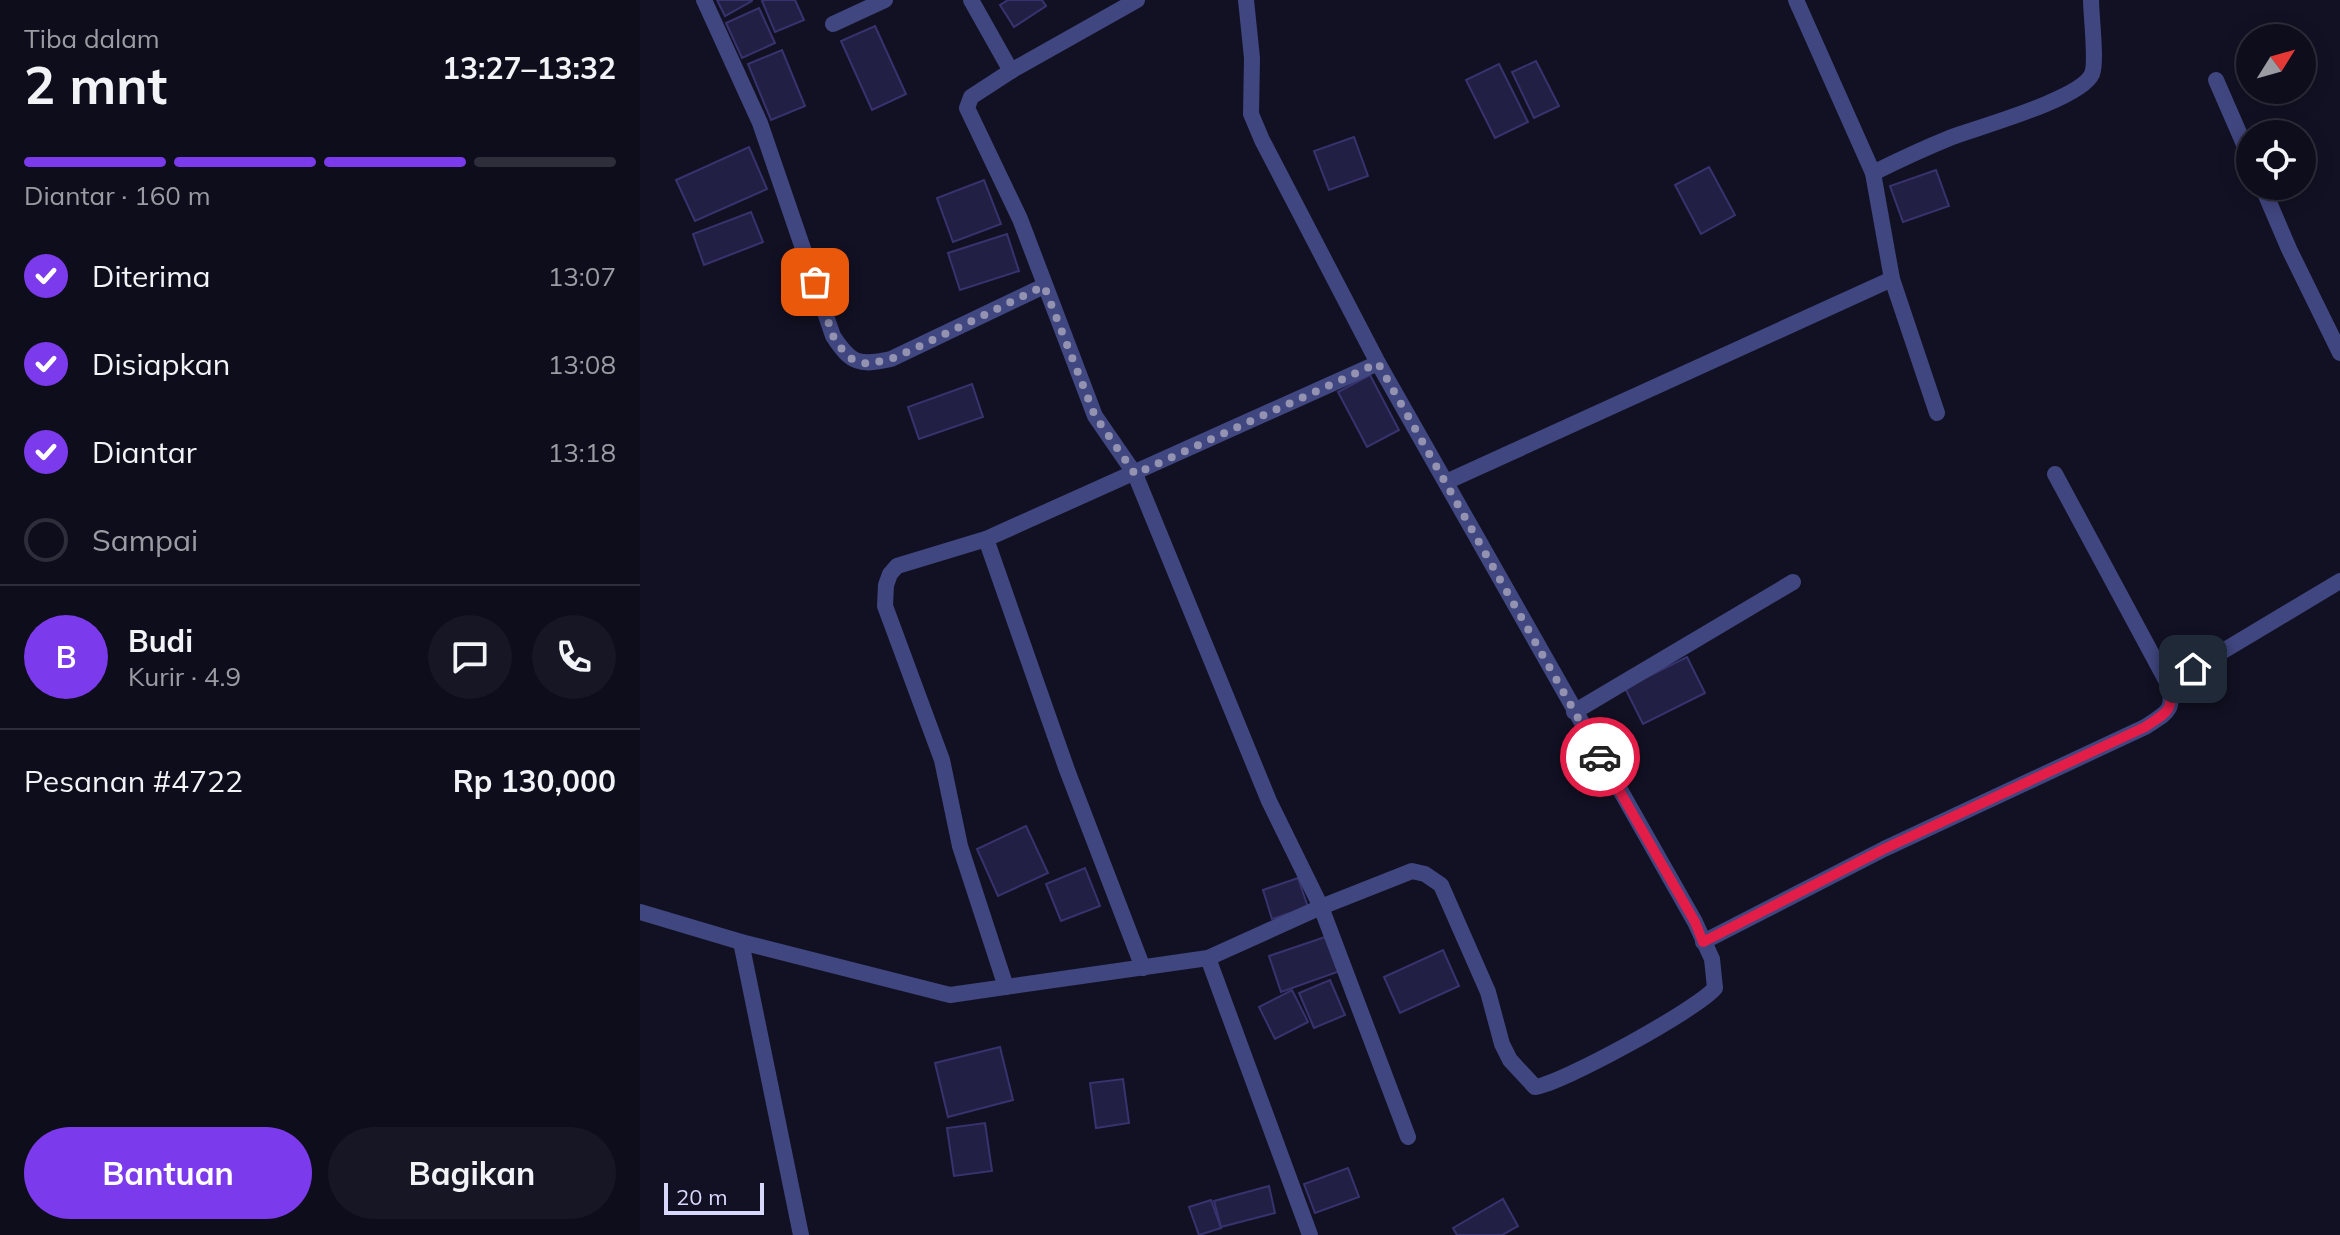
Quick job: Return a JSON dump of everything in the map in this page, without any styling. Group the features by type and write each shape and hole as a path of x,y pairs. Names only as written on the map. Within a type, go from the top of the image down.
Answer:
{"street":[{"path":"704,0 760,123 833,336 852,359 868,364 891,359 1044,286"},
{"path":"833,24 885,0"},
{"path":"971,0 1011,71"},
{"path":"1137,0 1011,71 971,97 967,108 1020,219 1095,416 1135,474 1269,801 1321,907 1408,1137"},
{"path":"640,912 741,942 950,995 1208,958 1321,907 1412,871 1425,874 1441,885 1488,992 1502,1044 1519,1071 1535,1087 1547,1086 1571,1075 1692,1008 1715,988 1712,959 1695,922 1378,363 1306,228 1251,114 1252,58 1246,0"},
{"path":"1796,0 1873,173 1892,279 1937,413"},
{"path":"1873,173 1954,137 2048,104 2083,83 2092,74 2091,0"},
{"path":"2216,80 2236,126"},
{"path":"2268,200 2340,353"},
{"path":"1446,482 1892,279"},
{"path":"1006,987 960,846 942,760 885,606 890,574 897,566 986,539 1378,363"},
{"path":"1703,942 1884,849 2145,727 2168,712 2172,699 2168,684 2055,474"},
{"path":"986,539 1067,770 1143,968"},
{"path":"2168,684 2340,581"},
{"path":"1574,712 1793,582"},
{"path":"741,942 801,1235"},
{"path":"1208,958 1310,1235"}],"building":[{"path":"717,0 752,0 752,1 725,16"},
{"path":"764,0 795,0 804,20 775,32"},
{"path":"1008,0 1042,0 1046,6 1014,27 1000,5"},
{"path":"759,8 775,43 742,58 726,23"},
{"path":"875,26 906,94 872,110 841,41"},
{"path":"782,50 805,106 771,120 748,64"},
{"path":"1536,61 1559,106 1534,118 1512,72"},
{"path":"1499,64 1528,122 1495,138 1466,80"},
{"path":"1354,137 1368,176 1329,190 1314,151"},
{"path":"749,147 767,189 695,221 676,180"},
{"path":"1709,167 1735,215 1701,234 1675,185"},
{"path":"1936,170 1949,206 1903,222 1890,186"},
{"path":"984,180 1001,224 953,242 937,198"},
{"path":"751,212 763,242 704,265 693,234"},
{"path":"1007,234 1019,271 960,290 948,253"},
{"path":"1370,375 1399,430 1367,447 1338,392"},
{"path":"972,384 983,417 919,439 908,407"},
{"path":"1687,657 1705,693 1643,724 1625,688"},
{"path":"1026,826 1048,873 998,896 977,849"},
{"path":"1085,868 1100,906 1061,921 1046,884"},
{"path":"1298,878 1308,907 1272,919 1263,890"},
{"path":"1328,936 1340,971 1281,992 1269,956"},
{"path":"1443,950 1459,986 1400,1013 1384,977"},
{"path":"1330,980 1345,1015 1314,1028 1299,993"},
{"path":"1292,990 1308,1022 1275,1039 1259,1007"},
{"path":"1000,1047 1013,1100 948,1117 935,1063"},
{"path":"1123,1079 1129,1123 1096,1128 1090,1083"},
{"path":"985,1123 992,1171 954,1176 947,1128"},
{"path":"1348,1168 1359,1197 1315,1213 1304,1184"},
{"path":"1269,1186 1275,1213 1221,1227 1214,1201"},
{"path":"1503,1199 1518,1226 1502,1235 1457,1235 1453,1228"},
{"path":"1211,1200 1221,1228 1199,1235 1189,1207"}],"way so far":[{"path":"815,282 833,336 852,359 868,364 891,359 916,348 1044,286 1095,416 1135,474 1378,363 1600,757"}],"route":[{"path":"1600,757 1695,922 1703,942 1884,849 2145,727 2168,712 2172,699 2168,684 2193,669"}]}
